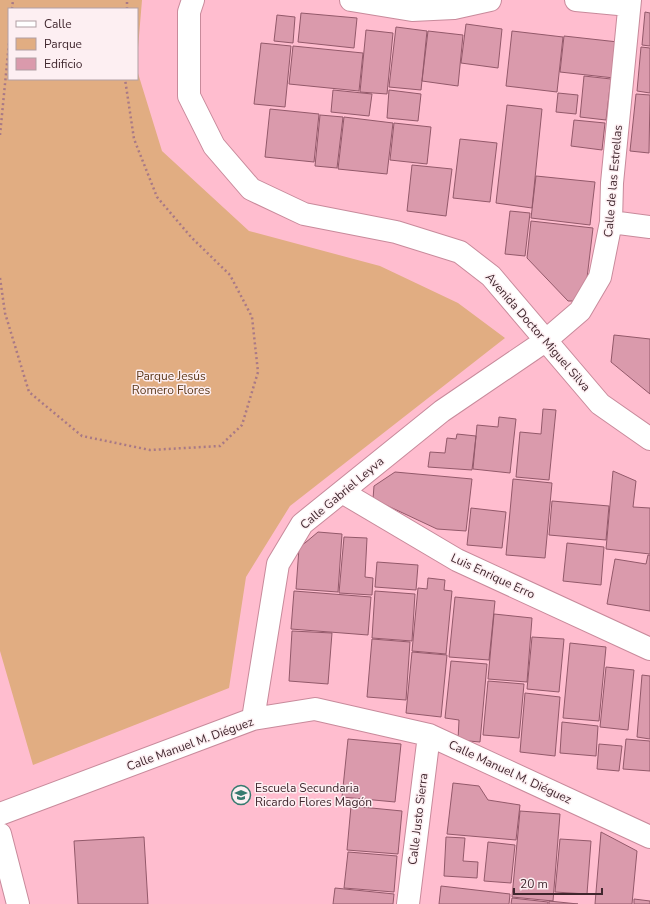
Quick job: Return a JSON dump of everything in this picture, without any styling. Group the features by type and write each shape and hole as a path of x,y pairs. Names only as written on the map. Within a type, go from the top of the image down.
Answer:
{"street":[{"name":"Avenida Doctor Miguel Silva","path":"193,0 189,12 189,96 214,146 251,189 304,214 396,232 460,252 491,276 600,404 650,439"},
{"path":"350,0 412,10 454,8 490,0"},
{"path":"576,0 629,2"},
{"name":"Calle de las Estrellas","path":"545,340 580,311 600,277 611,222 612,183 629,2"},
{"path":"611,222 650,227"},
{"name":"Calle Gabriel Leyva","path":"253,720 278,564 302,524 442,411 545,340"},
{"name":"Luis Enrique Erro","path":"342,492 457,560 650,649"},
{"name":"Calle Manuel M. Diéguez","path":"0,814 253,720 315,709 429,735 650,837"},
{"name":"Calle Justo Sierra","path":"408,904 429,735"},
{"path":"0,834 18,904"}],"path":[{"path":"0,135 8,53"},
{"path":"0,278 5,313 29,392 82,436 150,450 220,446 242,425 258,372 252,317 230,275 191,237 157,197 134,139 125,80"}],"green space":[{"name":"Parque Jesús Romero Flores","path":"0,0 142,0 138,48 138,8 8,8 8,80 138,80 138,73 162,151 249,231 380,266 458,303 505,338 290,506 246,577 229,688 33,765 0,651"}],"building":[{"path":"645,12 650,13 650,46 642,45"},
{"path":"301,13 357,18 354,48 298,42"},
{"path":"277,15 295,17 293,43 274,41"},
{"path":"466,24 502,29 498,68 461,63"},
{"path":"396,27 427,31 421,90 389,87"},
{"path":"366,30 393,33 387,94 360,92"},
{"path":"428,31 463,35 458,86 422,81"},
{"path":"512,31 563,37 557,92 506,86"},
{"path":"564,36 618,42 614,78 560,72"},
{"path":"261,43 291,46 285,107 254,104"},
{"path":"293,46 363,53 359,91 289,84"},
{"path":"641,47 650,48 650,93 637,91"},
{"path":"584,76 611,79 606,120 580,117"},
{"path":"333,90 372,94 369,116 331,112"},
{"path":"389,90 421,94 418,121 387,118"},
{"path":"558,93 578,95 576,114 556,112"},
{"path":"636,94 650,95 649,153 630,151"},
{"path":"507,105 542,109 532,208 496,203"},
{"path":"270,109 319,114 314,162 265,157"},
{"path":"320,115 343,117 337,168 315,166"},
{"path":"344,117 393,123 387,174 338,169"},
{"path":"574,120 605,123 602,150 571,146"},
{"path":"394,123 431,127 427,164 390,160"},
{"path":"460,139 497,143 490,202 453,198"},
{"path":"412,165 452,169 446,216 407,211"},
{"path":"536,176 595,182 590,225 531,218"},
{"path":"510,211 530,213 525,256 505,254"},
{"path":"531,221 593,228 585,295 579,301 568,301 527,258"},
{"path":"614,335 650,339 650,394 611,362"},
{"path":"543,409 556,410 549,480 516,477 520,432 541,434"},
{"path":"499,417 516,419 510,473 473,469 477,425 498,427"},
{"path":"457,434 476,436 472,470 428,467 430,452 445,453 447,438 456,439"},
{"path":"613,471 636,481 633,507 650,508 650,554 606,549"},
{"path":"395,472 472,479 466,531 437,529 373,499 374,486"},
{"path":"513,479 552,483 545,558 506,555"},
{"path":"552,501 609,506 606,540 549,535"},
{"path":"471,508 506,512 502,548 467,545"},
{"path":"318,532 342,534 338,592 296,589 299,548"},
{"path":"344,537 367,538 365,577 373,578 372,595 339,593"},
{"path":"567,543 604,547 601,585 563,581"},
{"path":"648,555 650,555 650,611 607,604 615,559 646,564"},
{"path":"377,562 418,565 416,590 375,587"},
{"path":"428,578 445,580 444,590 452,591 446,654 412,651 418,588 427,589"},
{"path":"294,591 371,597 368,635 291,629"},
{"path":"375,591 415,594 412,641 372,638"},
{"path":"455,597 495,601 489,660 449,657"},
{"path":"494,614 532,618 527,682 488,679"},
{"path":"292,631 332,633 328,684 289,681"},
{"path":"532,637 564,639 559,692 527,689"},
{"path":"372,639 410,642 406,700 367,697"},
{"path":"570,643 606,647 599,721 563,718"},
{"path":"412,652 447,655 441,717 406,713"},
{"path":"451,661 487,664 480,742 458,740 459,720 445,718"},
{"path":"606,667 634,670 628,730 600,727"},
{"path":"642,675 650,676 650,739 637,737"},
{"path":"488,681 524,684 519,738 483,735"},
{"path":"525,693 560,697 555,756 520,752"},
{"path":"562,722 598,726 596,756 560,753"},
{"path":"348,739 401,744 395,802 342,797"},
{"path":"626,739 650,741 650,771 623,769"},
{"path":"599,744 622,746 619,771 597,769"},
{"path":"453,783 479,786 488,800 520,805 516,840 447,834"},
{"path":"351,806 402,811 398,854 347,850"},
{"path":"520,811 560,814 553,901 512,897"},
{"path":"601,832 637,851 632,904 595,904"},
{"path":"144,837 148,904 78,904 74,841"},
{"path":"446,837 465,838 463,861 478,862 477,878 444,876"},
{"path":"560,839 591,841 587,894 555,892"},
{"path":"488,842 515,845 511,883 484,881"},
{"path":"348,852 397,856 394,892 344,888"},
{"path":"441,886 510,894 509,904 439,904"},
{"path":"335,888 394,894 393,904 333,904"},
{"path":"512,898 548,902 548,904 511,904"},
{"path":"634,899 650,901 650,904 634,904"},
{"path":"549,901 578,904 549,904"}],"place":[{"name":"Escuela Secundaria Ricardo Flores Magón","path":"241,795"}]}
